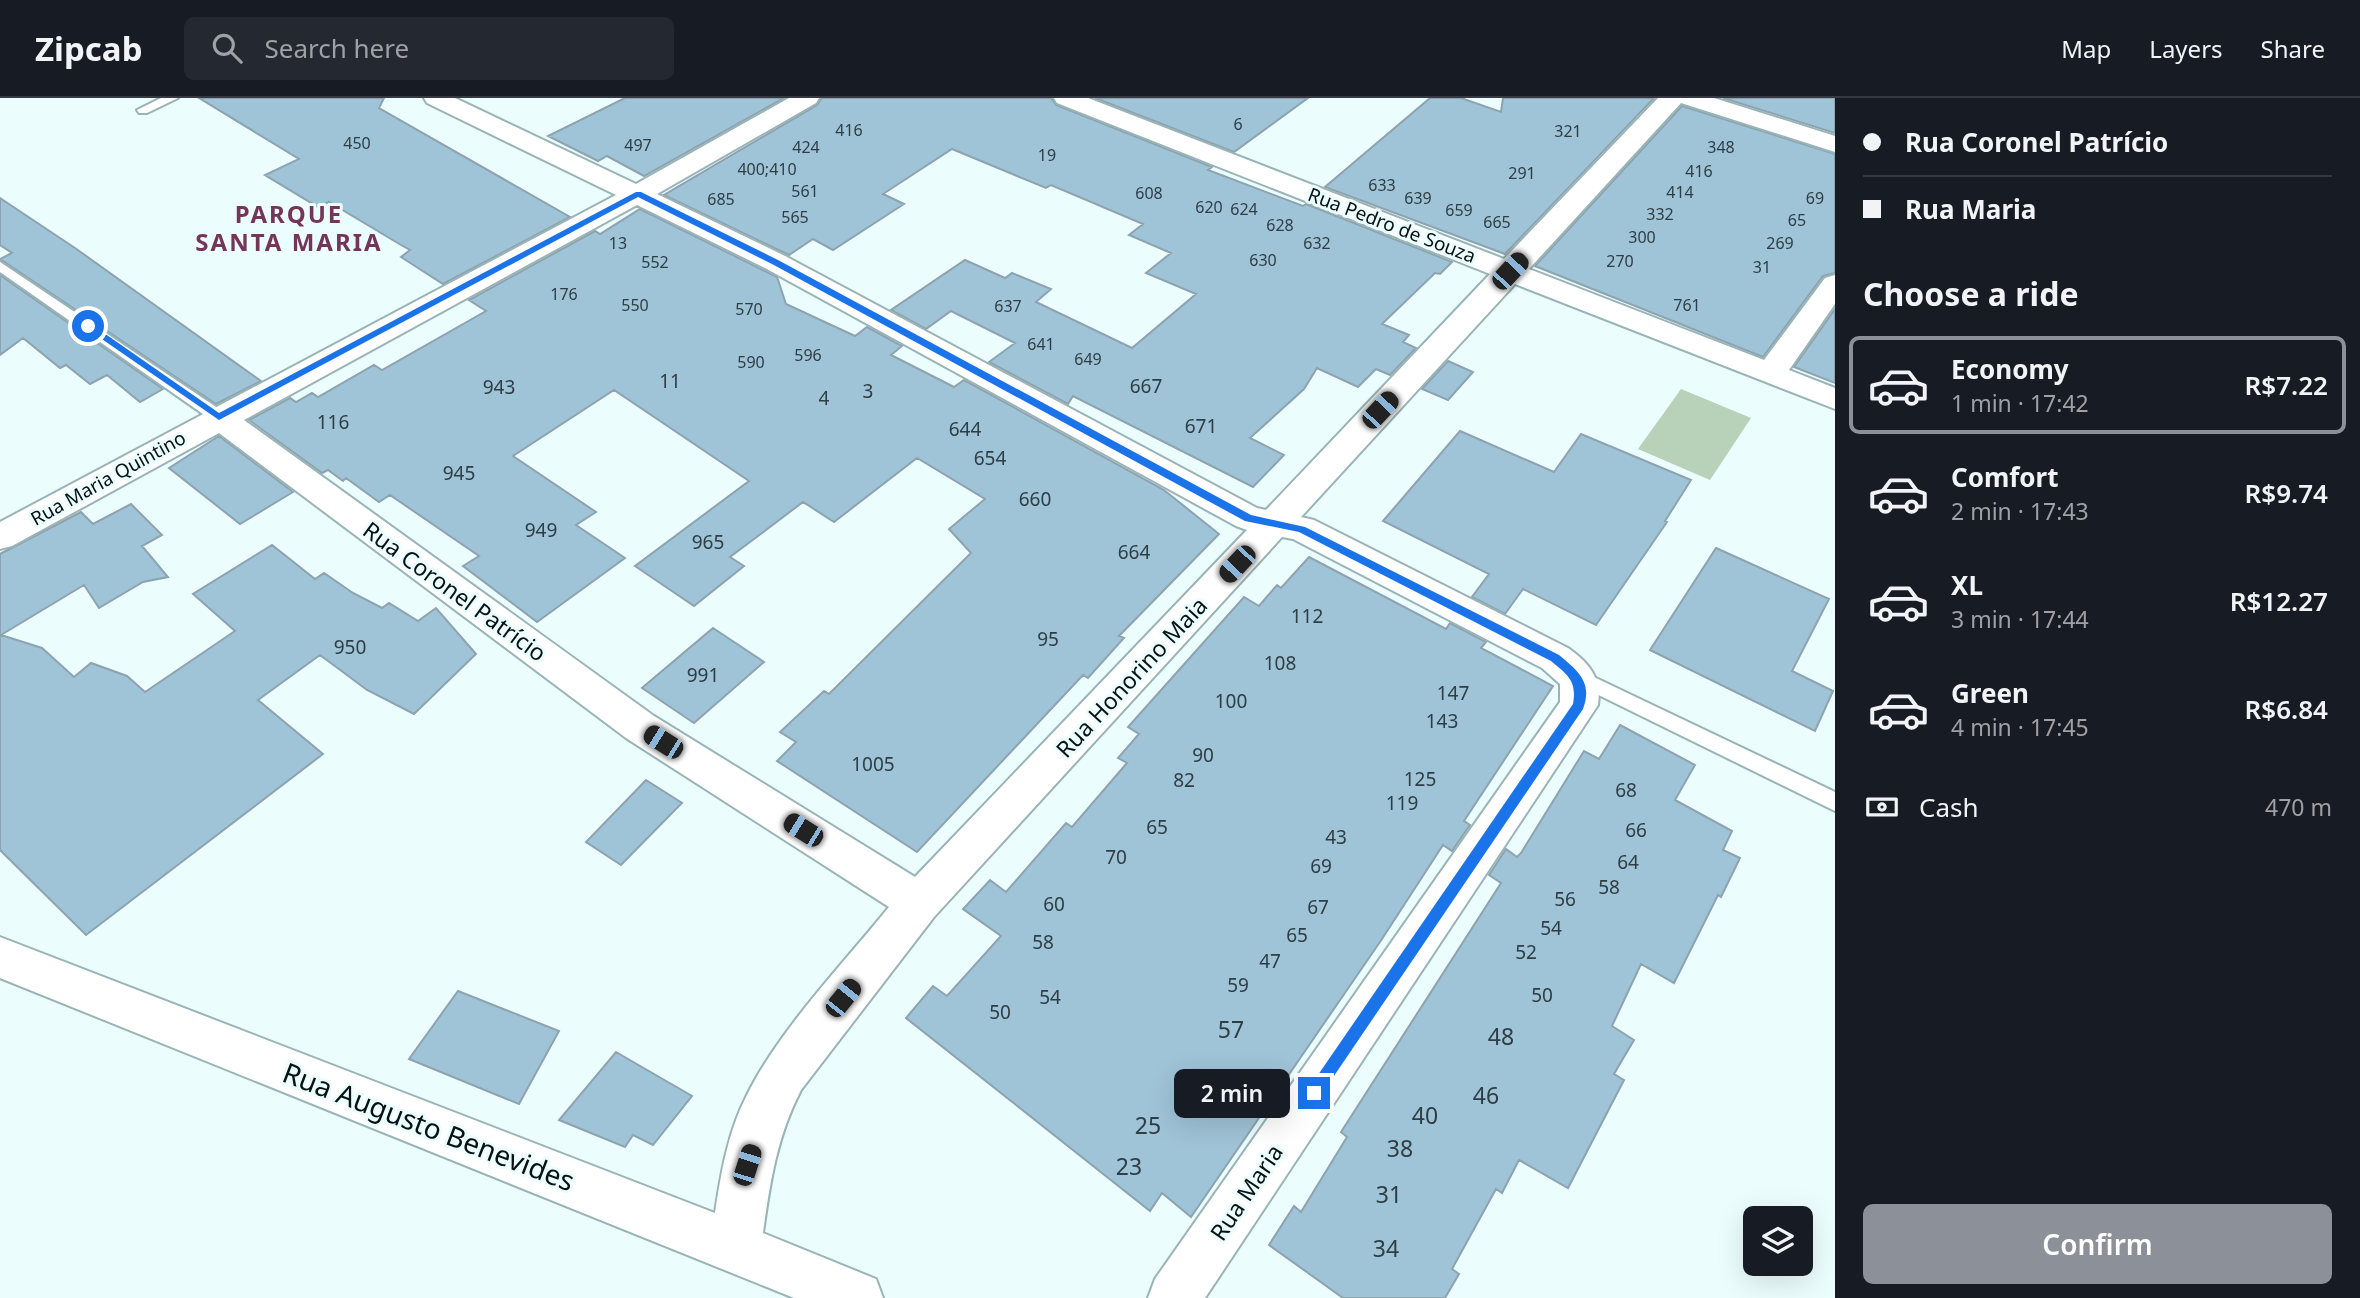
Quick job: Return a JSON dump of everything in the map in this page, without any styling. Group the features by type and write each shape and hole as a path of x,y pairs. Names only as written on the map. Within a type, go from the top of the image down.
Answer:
{"street":[{"path":"436,98 775,262 1248,518 1302,529 1555,658 1578,691"},
{"name":"Rua Maria Quintino","path":"0,537 638,194 807,98"},
{"name":"Rua Pedro de Souza","path":"1066,98 1835,399"},
{"name":"Rua Honorino Maia","path":"735,1247 747,1165 763,1113 784,1074 919,903 1672,98"},
{"path":"1689,98 1835,144"},
{"path":"1770,374 1835,284"},
{"name":"Rua Coronel Patrício","path":"219,417 640,727 919,903"},
{"name":"Rua Maria","path":"1174,1298 1578,691"},
{"name":"Rua Augusto Benevides","path":"0,957 735,1247 856,1298"}],"lane":[{"path":"143,110 172,98"},
{"name":"Rua Coronel Patrício","path":"0,266 219,417"},
{"path":"1578,691 1835,802"}],"green space":[{"path":"1681,389 1751,418 1710,480 1638,449"}],"building":[{"path":"199,98 384,98 379,108 570,217 443,284 401,257 410,250 329,202 318,207 265,175 299,159"},
{"path":"625,98 784,98 644,176 607,156 598,161 548,136"},
{"path":"822,98 1051,98 1056,105 1212,167 1208,170 1303,206 1306,204 1452,262 1440,274 1435,273 1382,324 1409,335 1403,342 1416,348 1390,375 1376,369 1358,387 1317,368 1304,389 1250,438 1284,455 1253,487 1073,396 1068,404 989,362 1015,343 951,311 926,329 891,310 965,260 1005,278 1012,273 1051,289 1036,302 1132,348 1196,294 1146,273 1171,253 1129,235 1143,224 1051,185 1046,188 952,149 883,194 904,204 833,250 813,239 789,255 664,195 817,105"},
{"path":"1095,98 1308,98 1234,152"},
{"path":"1430,98 1461,98 1501,112 1503,98 1654,98 1505,254 1325,187"},
{"path":"1723,98 1835,98 1835,133"},
{"path":"1682,106 1835,154 1835,273 1823,276 1763,357 1535,266"},
{"path":"0,198 75,248 261,381 216,404 0,259 12,253 0,245"},
{"path":"640,209 777,277 786,304 855,336 867,327 902,346 891,355 954,387 964,380 1164,490 1219,534 1119,636 1124,638 1088,678 1083,675 917,852 777,761 796,742 780,732 824,691 829,694 971,553 949,529 985,499 917,458 834,522 803,502 730,557 744,566 694,606 635,566 749,481 614,390 513,456 596,512 576,525 625,558 537,622 463,566 479,556 390,495 379,502 346,478 343,481 328,470 322,473 249,420 290,398 296,402 312,393 318,397 374,365 382,370 486,311 469,300 595,231 600,234"},
{"path":"0,275 163,389 140,402 107,375 90,384 66,365 60,368 23,338 0,355"},
{"path":"1835,309 1835,383 1794,367"},
{"path":"1448,361 1473,372 1448,400 1422,389"},
{"path":"1460,431 1554,472 1581,434 1691,480 1665,521 1667,522 1596,625 1523,589 1505,614 1472,597 1489,574 1383,521"},
{"path":"219,436 293,492 240,524 169,468"},
{"path":"131,504 162,535 142,546 168,577 143,582 99,608 84,585 1,635 42,648 74,677 91,663 127,676 145,692 235,631 193,594 272,545 315,579 324,573 353,593 382,608 389,603 418,621 436,608 476,654 414,714 367,690 320,655 258,700 323,754 86,935 0,850 0,554 81,512 93,524"},
{"path":"1716,548 1829,599 1792,671 1833,691 1815,731 1650,650"},
{"path":"1309,557 1446,629 1450,623 1486,642 1481,648 1553,686 1464,821 1470,825 1452,851 1443,845 1382,939 1191,1217 1162,1193 1150,1211 906,1018 933,986 947,996 1001,936 963,909 990,880 1006,892 1066,823 1072,827 1127,763 1118,758 1139,734 1128,727 1244,597 1259,606 1277,585 1281,588"},
{"path":"713,628 764,662 694,723 642,688"},
{"path":"1620,725 1695,765 1675,800 1732,831 1723,850 1740,858 1721,897 1718,895 1674,983 1641,964 1612,1026 1634,1040 1614,1074 1624,1080 1568,1188 1519,1160 1502,1193 1496,1189 1452,1269 1459,1274 1445,1298 1343,1298 1269,1245 1294,1206 1301,1212 1347,1137 1341,1132 1501,883 1489,875 1506,849 1517,857 1521,853 1584,751 1599,759"},
{"path":"646,780 682,803 621,865 586,842"},
{"path":"458,991 559,1031 519,1104 409,1059"},
{"path":"616,1052 692,1096 653,1145 633,1135 625,1147 559,1120"}],"district":[{"name":"PARQUE SANTA MARIA","path":"289,227"}],"route":[{"path":"88,326 219,417 638,194 775,262 1248,518 1302,529 1555,658 1577,676 1581,690 1579,705 1314,1093"}]}
